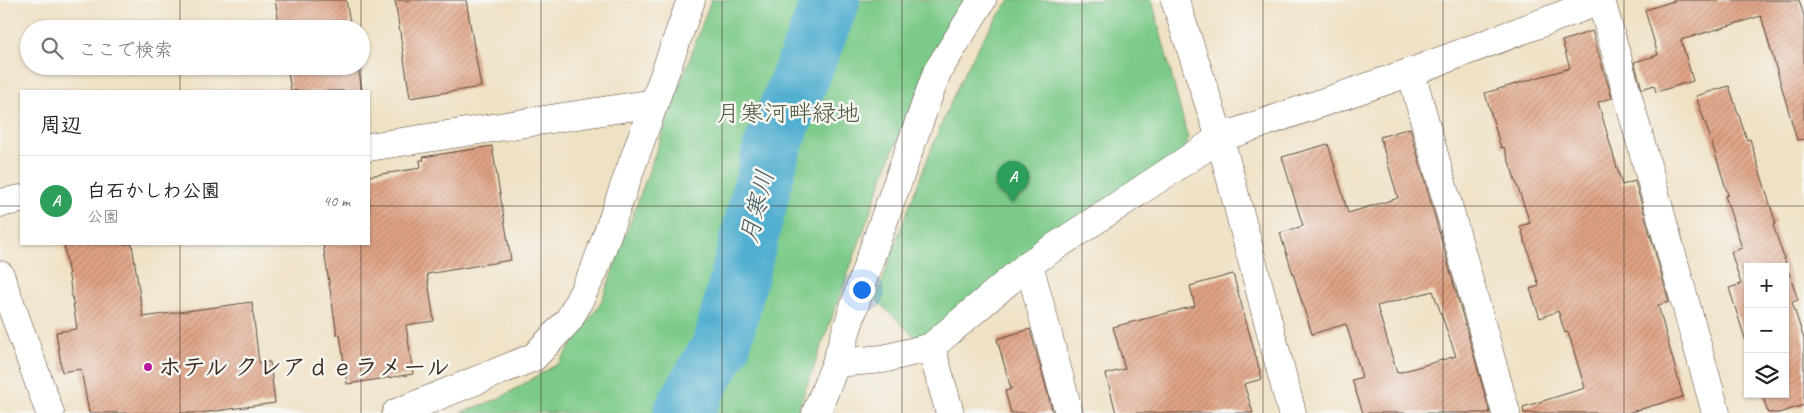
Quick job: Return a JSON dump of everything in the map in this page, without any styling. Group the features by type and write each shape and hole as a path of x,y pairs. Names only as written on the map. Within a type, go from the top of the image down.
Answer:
{"street":[{"path":"396,413 534,357 569,320 594,271 691,0"},
{"path":"816,413 836,363 865,273 936,72 982,0"},
{"path":"1175,0 1220,138 1292,413"},
{"path":"836,363 883,359 931,347 1029,264 1220,138 1411,72 1601,0 1716,413"},
{"path":"1411,72 1506,413"},
{"path":"370,147 655,103"},
{"path":"0,202 20,199"},
{"path":"1029,264 1069,413"},
{"path":"0,275 50,413"},
{"path":"931,347 950,413"}],"green space":[{"name":"月寒河畔緑地","path":"711,0 970,0 929,67 893,150 797,413 460,413 498,399 559,363 601,303"},
{"path":"1010,0 1152,0 1188,139 1185,152 918,340 876,300 905,217 951,102 983,39"}],"building":[{"path":"275,0 346,0 349,20 278,20"},
{"path":"395,0 466,0 481,87 410,98"},
{"path":"1677,0 1799,0 1804,16 1804,139 1797,140 1761,16 1681,40 1693,81 1656,92 1654,85 1642,89 1634,62 1658,55 1645,10"},
{"path":"1592,31 1612,98 1598,102 1622,185 1635,181 1669,302 1658,305 1683,397 1627,413 1524,413 1523,407 1585,388 1568,332 1565,333 1558,311 1540,318 1530,289 1539,286 1520,226 1530,223 1504,147 1501,148 1485,93 1570,68 1562,41"},
{"path":"288,75 359,75 362,90 291,90"},
{"path":"1729,86 1747,140 1750,139 1776,224 1773,225 1786,263 1744,263 1744,335 1729,288 1741,284 1731,252 1742,248 1725,196 1728,195 1696,96"},
{"path":"1410,128 1490,413 1363,413 1352,380 1362,377 1346,324 1312,334 1280,233 1303,226 1282,157 1328,144 1348,213 1398,198 1380,137","holes":["1433,291 1456,356 1397,373 1377,306"]},
{"path":"492,146 511,260 427,274 434,321 406,325 413,374 347,384 340,335 337,335 323,245 370,245 370,176 421,168 420,160 424,160 423,157"},
{"path":"64,245 132,245 143,317 252,302 259,363 270,362 275,403 201,413 89,413 81,369 62,372 56,332 77,329"},
{"path":"1789,273 1798,300 1792,302 1804,339 1804,405 1779,413 1768,413 1763,398 1789,398"},
{"path":"1233,274 1262,379 1244,384 1253,413 1116,413 1106,374 1125,369 1113,327 1195,306 1190,286"},
{"path":"1030,329 1053,413 1011,413 1005,391 1011,389 997,339"}],"waterway":[{"name":"月寒川","path":"682,413 722,344 772,148 831,0"}],"place":[{"name":"白石かしわ公園","path":"1013,202"},
{"name":"ホテル クレアｄｅラメール","path":"148,367"}]}
